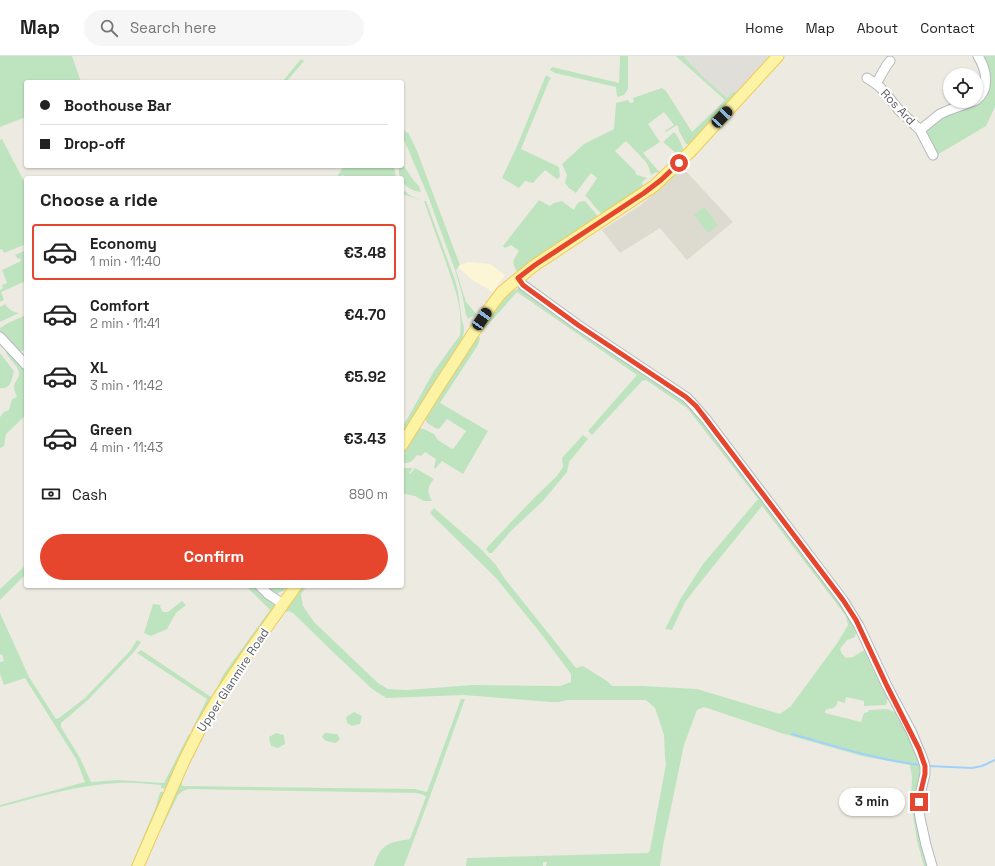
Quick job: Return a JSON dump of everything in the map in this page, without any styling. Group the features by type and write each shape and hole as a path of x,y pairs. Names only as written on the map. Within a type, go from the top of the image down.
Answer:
{"main road":[{"path":"404,442 489,308 501,294 535,265 654,186 690,152 778,56"},
{"name":"Upper Glanmire Road","path":"138,866 184,761 201,727 218,698 295,588"}],"street":[{"name":"Ros Ard","path":"978,56 984,68 986,85 983,92"},
{"name":"Ros Ard","path":"876,84 880,79 884,68 890,61"},
{"name":"Ros Ard","path":"867,78 876,84 899,110 920,130 933,155"},
{"name":"Ros Ard","path":"920,130 940,114 954,108"},
{"path":"518,278 523,285 578,325 691,402 706,419 843,600 856,620 887,686 911,731 922,757 925,766 925,774 920,795 919,809 932,866"},
{"path":"0,337 24,363"},
{"path":"262,588 283,604"}],"shaded area":[{"path":"676,56 771,56 737,93 734,91 725,100"},
{"path":"683,168 733,222 687,260 660,228 620,253 602,230 641,205"},
{"path":"469,262 490,264 505,275 493,292 471,279 458,267"}],"green space":[{"path":"0,56 72,56 80,80 24,80 24,118 0,127"},
{"path":"620,56 628,56 628,89 624,95 617,97 616,87 555,73 550,70 552,67 619,83"},
{"path":"676,56 684,56 701,75 727,98 734,91 737,93 734,98 689,144 686,144 677,125 666,132 665,131 674,125 664,112 648,124 660,142 643,153 661,174 656,172 651,175 646,162 626,141 615,151 636,172 635,173 637,175 647,178 642,182 643,187 603,214 585,196 597,178 591,173 576,193 565,183 567,175 562,164 584,144 614,129 616,103 628,100 630,103 634,102 633,98 662,88 666,91 692,132 725,100"},
{"path":"981,56 995,56 995,107 986,126 937,155 924,131 951,112 960,108 983,108 984,97"},
{"path":"301,59 304,61 288,80 284,80"},
{"path":"546,75 551,78 521,149 559,167 560,177 557,179 545,170 533,183 525,181 519,188 502,178 517,146"},
{"path":"404,130 407,133 408,132 417,151 460,265 456,270 466,302 477,315 468,319 455,270 428,196 404,140"},
{"path":"674,132 683,148 678,155 663,142"},
{"path":"2,139 24,181 24,245 4,253 2,249 0,250 0,140"},
{"path":"404,166 419,186 421,192 412,190 406,186 404,184 404,176 400,176 399,168 404,168"},
{"path":"343,168 394,168 396,176 342,175 337,176"},
{"path":"404,191 411,196 424,201 404,195"},
{"path":"539,200 550,206 554,203 562,201 574,210 578,203 585,201 597,215 597,218 517,272 514,262 519,251 511,245 505,248 503,246"},
{"path":"424,201 426,201 455,280 464,331 459,347 404,435 404,424 434,371 460,335 461,325 459,306 452,279"},
{"path":"704,207 718,225 708,233 694,215"},
{"path":"24,251 24,282 1,292 4,300 0,302 0,290 3,288 2,285 7,283 2,270 21,261 20,258 18,259 15,255"},
{"path":"519,288 689,404 845,606 858,630 856,631 855,637 847,640 840,649 842,654 846,658 853,657 864,650 867,650 888,699 886,705 864,706 864,701 846,697 845,703 838,701 836,706 832,709 826,709 825,713 861,722 864,713 868,712 869,710 888,709 896,713 898,712 922,765 918,786 929,866 924,866 917,841 911,799 912,777 910,765 862,756 781,733 704,707 697,710 684,745 660,866 546,866 547,862 543,862 543,866 466,866 467,858 648,853 650,850 666,764 664,735 655,708 646,700 567,700 550,702 464,695 386,698 371,688 294,614 289,611 285,612 226,696 224,695 300,588 306,588 301,594 303,606 314,622 378,683 388,689 407,690 472,685 560,686 571,682 571,674 542,635 497,579 430,513 434,508 479,547 496,565 505,579 576,668 583,666 607,681 612,686 697,689 780,714 791,706 838,642 848,625 846,616 762,506 685,602 672,630 665,629 681,598 703,564 758,499 687,408 646,380 642,381 592,435 588,431 637,375 517,292 478,336 480,338 478,345 440,403 488,431 463,474 442,461 435,469 436,459 425,452 421,456 417,455 411,462 404,463 404,447 417,428 424,429 434,434 438,440 452,449 466,431 447,419 440,428 437,429 427,423 425,417 473,340 494,311 495,312 497,310 496,309 510,293"},
{"path":"5,304 11,310 19,313 0,322 0,307"},
{"path":"24,316 24,350 22,351 18,352 0,334 0,328"},
{"path":"6,350 10,351 24,368 24,417 6,434 4,446 0,448 0,417 4,412 9,410 12,399 17,397 14,387 19,374 17,367 6,353"},
{"path":"0,353 14,371 12,380 6,388 0,388"},
{"path":"583,435 588,439 569,462 567,472 543,501 512,530 492,553 489,553 486,549 493,541 556,477 563,467 562,458"},
{"path":"404,468 413,468 409,473 410,474 415,468 434,479 428,490 432,501 424,501 415,496 405,494"},
{"path":"24,567 24,576 0,600 0,589"},
{"path":"248,588 258,588 274,603 275,608 215,692 223,675 270,610"},
{"path":"267,588 286,588 278,593 278,597"},
{"path":"182,601 186,605 176,613 167,629 151,636 144,633 153,604 161,605 160,607 163,612 168,612"},
{"path":"0,613 29,677 56,719 85,698 130,651 137,640 141,642 134,652 88,700 61,723 61,727 80,758 91,782 118,780 164,783 189,734 191,735 166,789 161,788 161,785 140,783 103,784 58,792 0,807 0,805 85,782 76,759 25,678 4,685 0,674 0,662 4,661 2,654 0,655"},
{"path":"141,650 214,699 193,732 191,731 207,699 137,653"},
{"path":"221,698 224,700 187,770 182,786 415,789 427,792 461,699 465,699 404,866 374,866 379,853 386,845 410,839 426,797 416,793 188,789 178,795 162,828 160,827 174,793"},
{"path":"354,712 362,716 360,724 352,726 347,723 346,717"},
{"path":"276,733 284,735 285,744 278,748 271,746 269,737"},
{"path":"325,733 337,734 340,739 336,743 326,741 322,737"},
{"path":"160,792 165,792 133,866 131,866 155,809"}],"waterway":[{"path":"792,734 872,756 921,765"},
{"path":"928,766 972,768 982,766 995,760"}],"route":[{"path":"679,163 654,186 535,265 518,278 523,285 578,325 686,397 696,406 706,419 843,600 856,620 895,703 911,731 922,757 925,766 925,774 919,802"}]}
